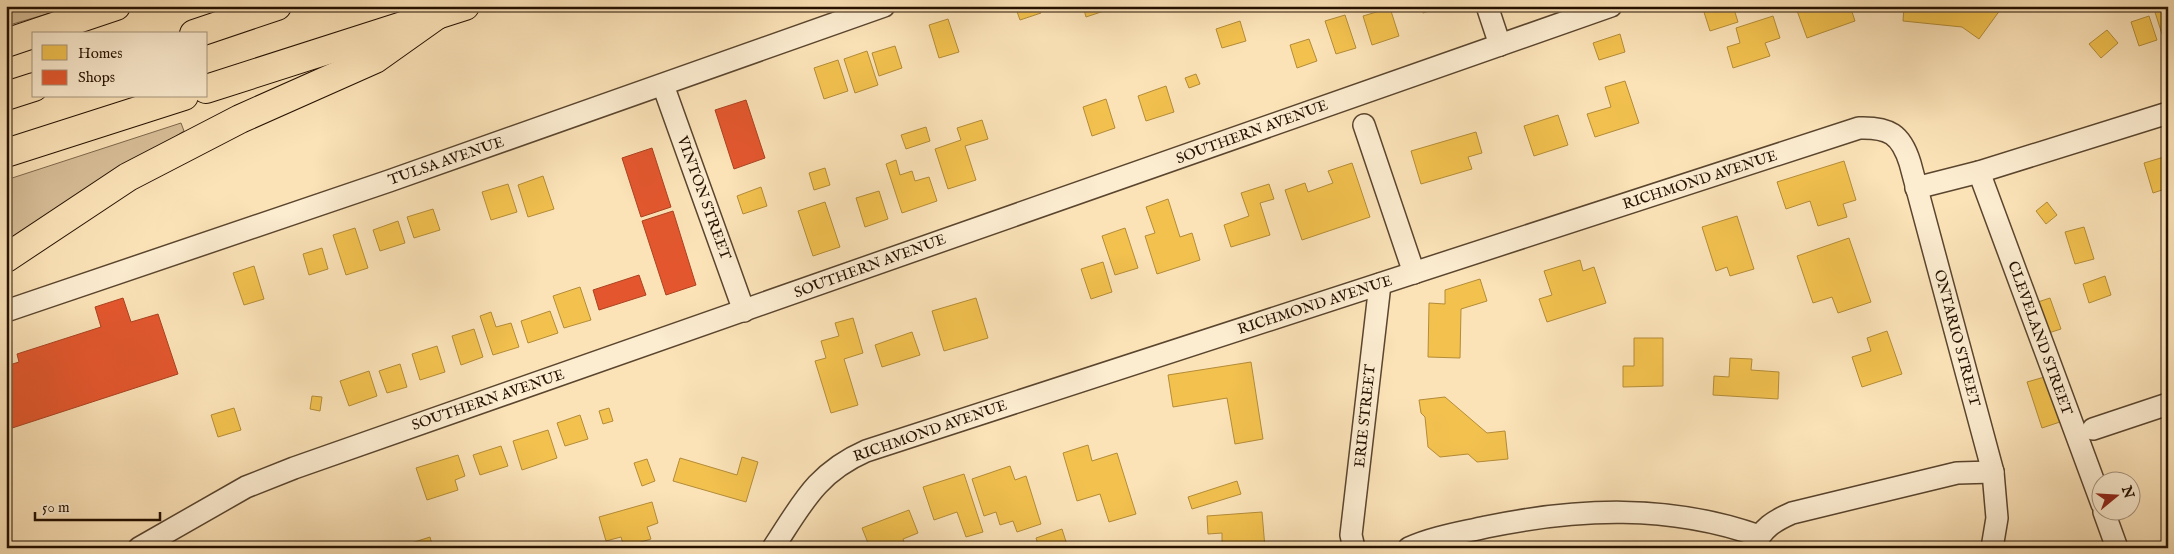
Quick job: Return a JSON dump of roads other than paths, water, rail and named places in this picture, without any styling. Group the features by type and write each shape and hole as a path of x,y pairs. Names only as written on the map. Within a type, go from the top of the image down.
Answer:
{"highway":[{"path":"39,32 116,6"},
{"path":"200,32 278,6"},
{"path":"208,88 465,6"},
{"path":"6,258 128,177 240,119 376,59 437,15"},
{"path":"6,43 32,34"},
{"path":"6,96 32,88"},
{"path":"6,153 178,98"}],"street":[{"name":"TULSA AVENUE","path":"6,310 380,184 884,6"},
{"path":"1487,6 1500,45"},
{"name":"SOUTHERN AVENUE","path":"139,548 246,487 294,468 1611,6"},
{"name":"VINTON STREET","path":"663,85 744,311"},
{"path":"1916,188 1980,172 2168,113"},
{"path":"1364,125 1414,273"},
{"name":"RICHMOND AVENUE","path":"773,548 810,491 824,476 847,459 866,451 1859,128 1875,128 1894,135"},
{"name":"ONTARIO STREET","path":"1894,135 1904,145 1993,472 1997,518 1992,548"},
{"name":"CLEVELAND STREET","path":"1980,172 2092,477"},
{"name":"ERIE STREET","path":"1354,548 1351,534 1380,284"},
{"path":"2093,429 2168,404"},
{"path":"1409,548 1461,532 1521,520 1604,511 1664,513 1708,520 1756,542 1776,520 1792,513 1957,472 1993,472"},
{"path":"2108,522 2118,548"}]}
